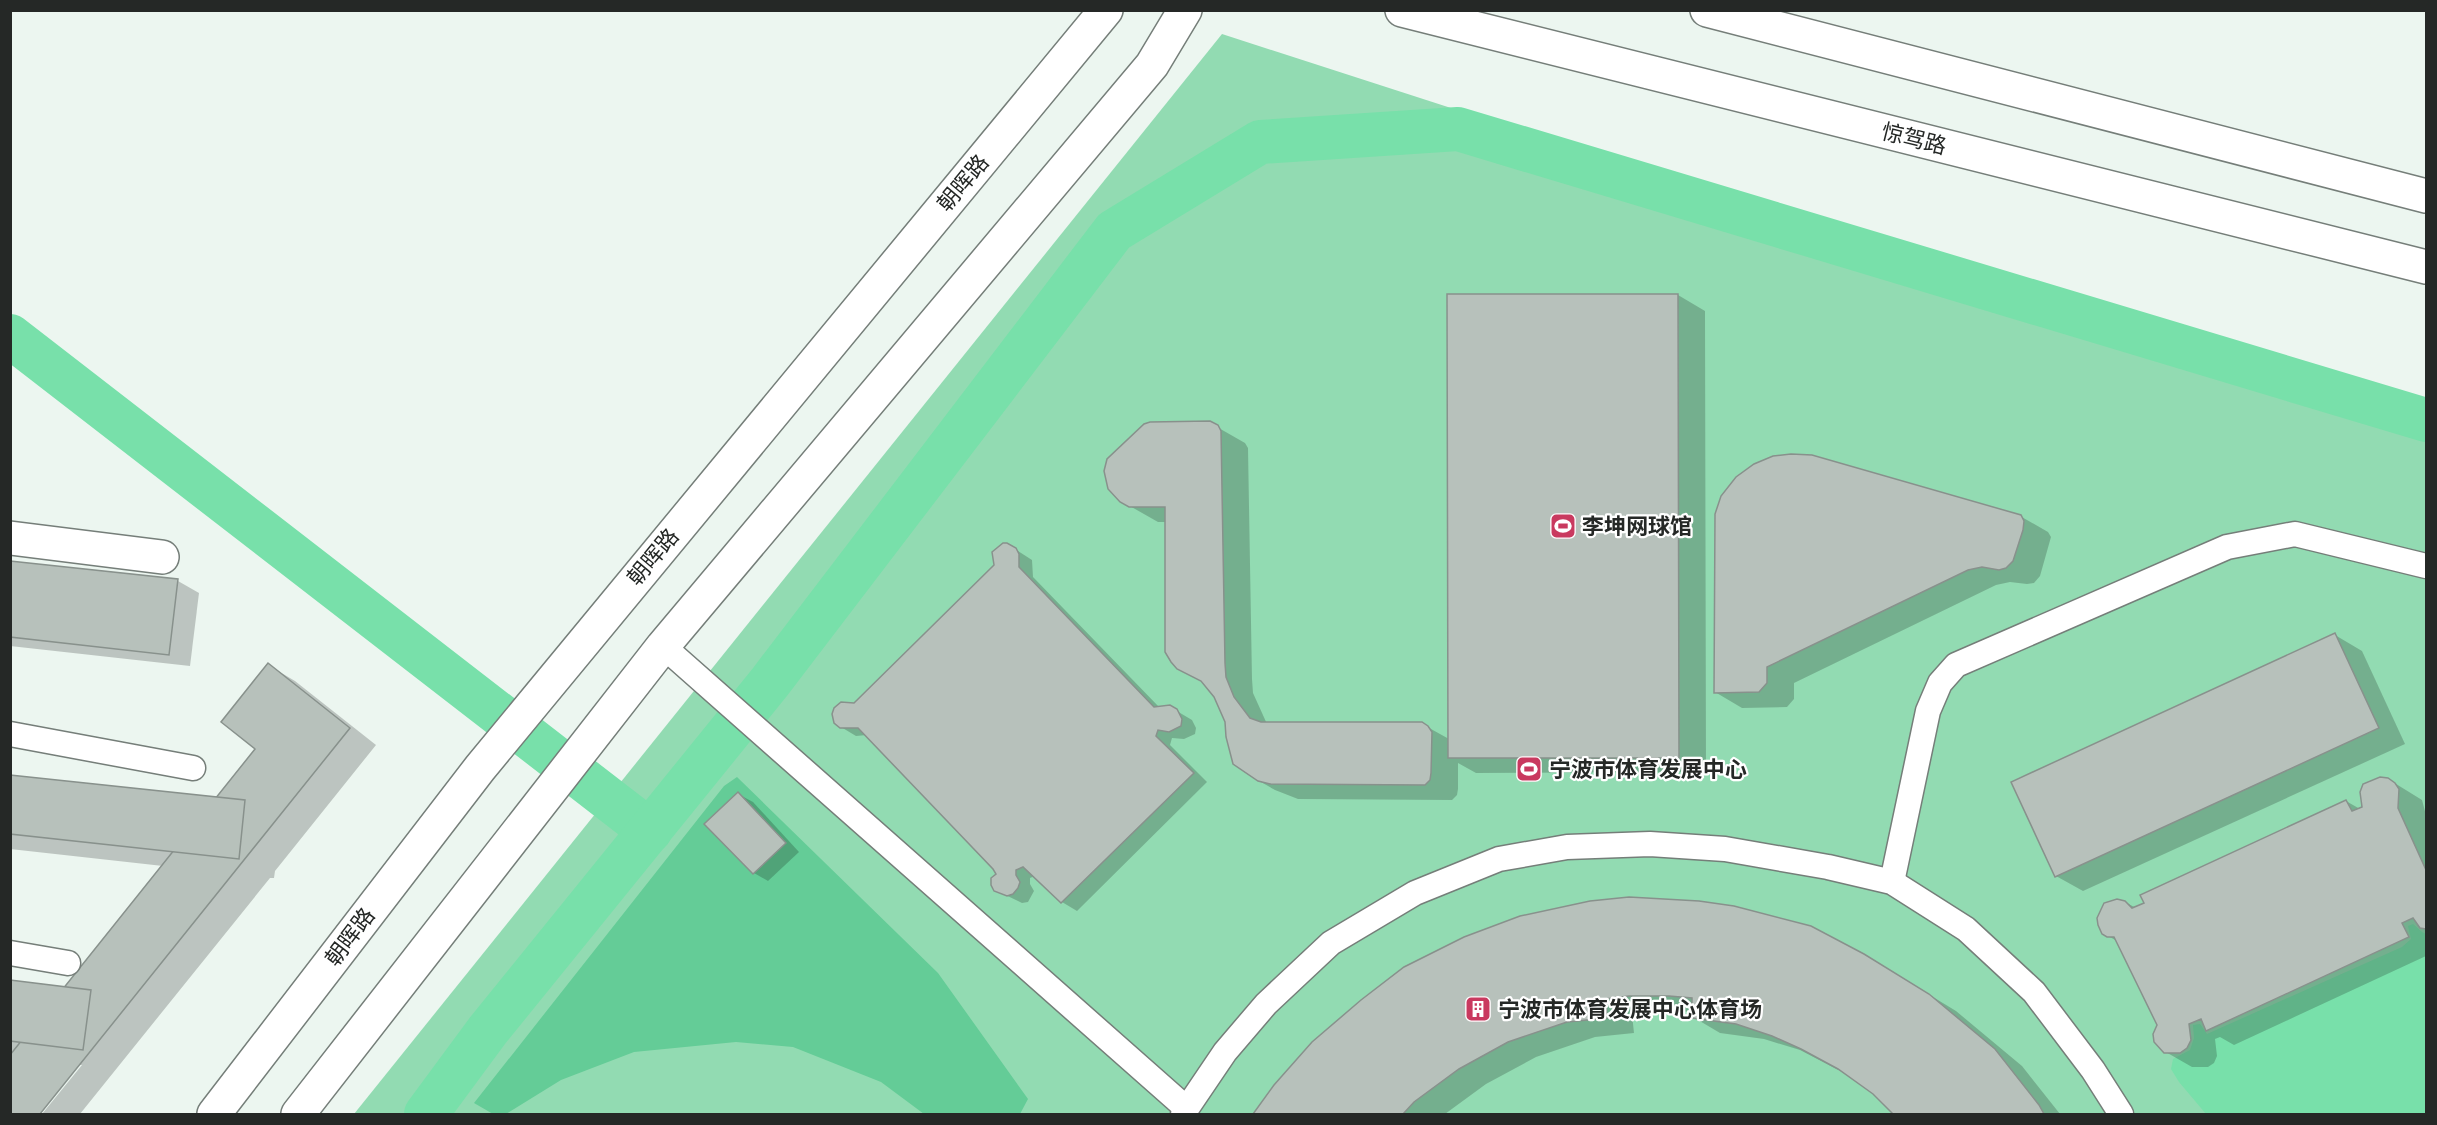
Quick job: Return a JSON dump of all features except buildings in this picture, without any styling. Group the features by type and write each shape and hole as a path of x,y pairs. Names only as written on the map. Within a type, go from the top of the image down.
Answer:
{"main road":[{"name":"朝晖路","path":"214,1114 480,768 1106,10"},
{"path":"298,1114 663,646 1152,65 1185,10"},
{"name":"惊驾路","path":"1402,10 2427,267"},
{"path":"1707,10 2427,196"},
{"path":"10,538 162,557"}],"lane":[{"path":"1892,882 1928,711 1940,683 1956,665 2227,547 2295,534 2427,566"},
{"path":"663,646 1184,1111 1225,1052 1266,1004 1331,943 1415,892 1498,859 1567,847 1650,844 1725,849 1828,867 1892,882 1966,929 2034,992 2093,1070 2121,1114"},
{"path":"10,734 193,768"},
{"path":"10,953 68,963"}],"shaded area":[{"name":"宁波市体育发展中心","path":"1222,34 2426,423 2426,1114 354,1114"},
{"path":"737,777 938,973 1028,1099 1020,1114 924,1114 881,1082 793,1047 736,1042 634,1052 561,1080 506,1114 493,1114 474,1103 724,786"},
{"path":"2413,924 2426,934 2426,1114 2206,1114 2179,1082 2171,1069 2173,1059 2190,1050 2194,1038 2193,1025 2200,1024 2207,1034 2402,947 2411,939 2408,926"}],"waterway":[{"path":"426,1114 488,1030 770,682 1114,231 1260,142 1458,129 2426,420"},
{"path":"10,336 650,831"}],"place":[{"name":"李坤网球馆","path":"1563,526"},
{"name":"宁波市体育发展中心","path":"1529,769"},
{"name":"宁波市体育发展中心体育场","path":"1478,1009"}]}
